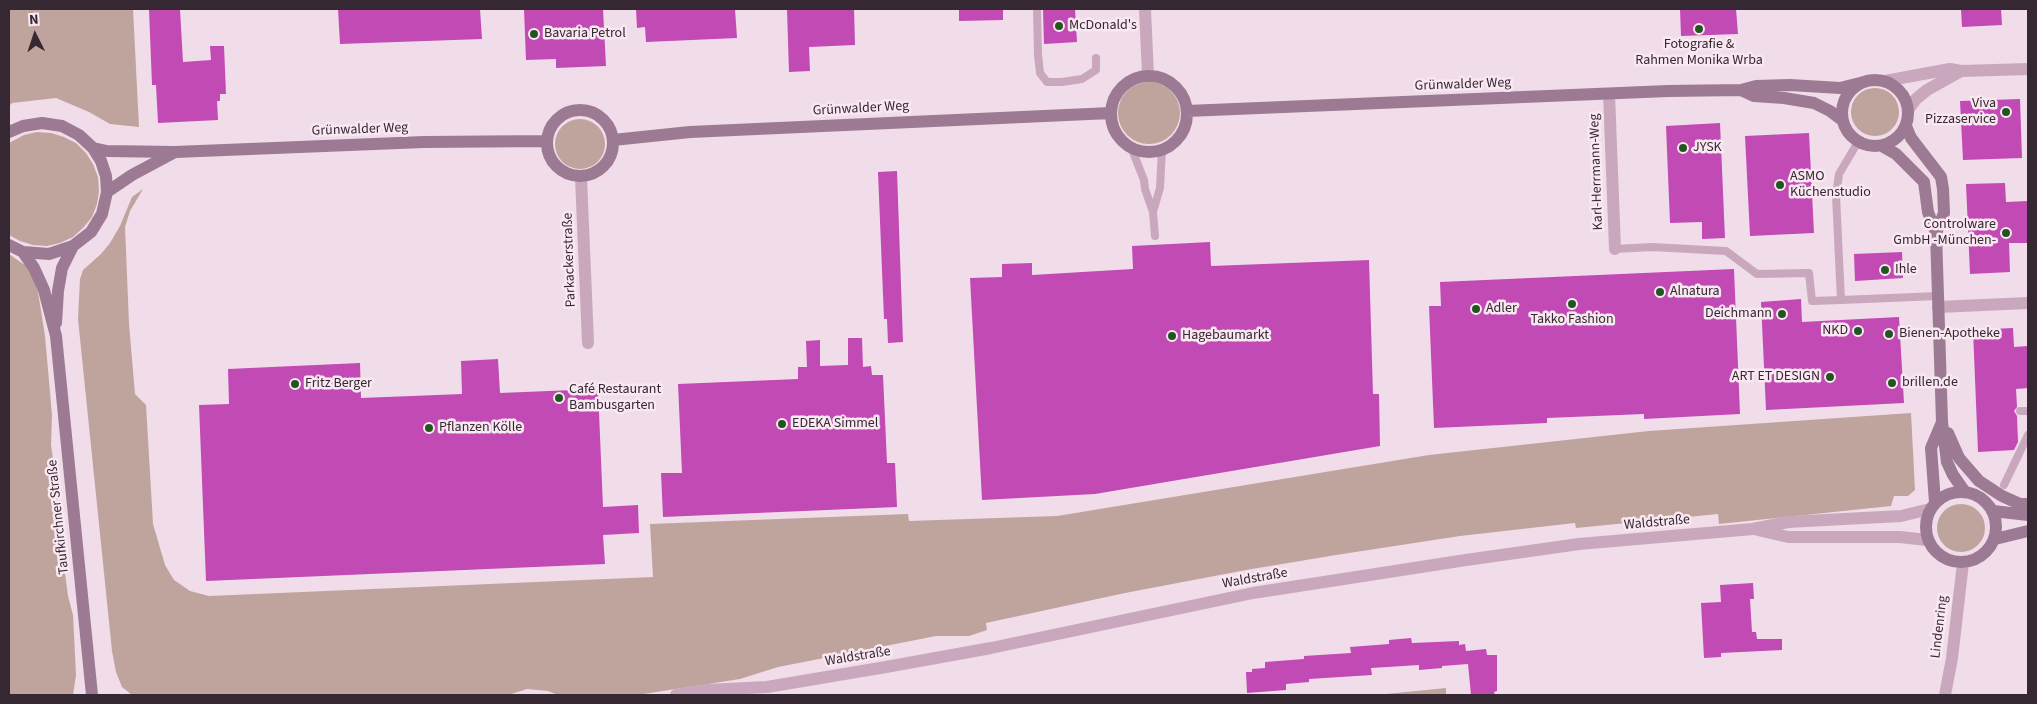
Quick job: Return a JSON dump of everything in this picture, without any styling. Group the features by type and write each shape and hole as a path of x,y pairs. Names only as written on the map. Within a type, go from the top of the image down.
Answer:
{"main road":[{"path":"1148,76 1157,77 1173,84 1180,92 1187,111 1186,123 1181,134 1173,143 1152,152 1131,147 1116,133 1111,113 1113,102 1122,88 1136,78 1148,76"},
{"name":"Grünwalder Weg","path":"1187,111 1741,90 1756,86 1790,85 1840,88 1868,80 1885,81"},
{"path":"1858,142 1870,146 1882,146 1892,142 1906,126 1908,110 1905,97 1896,87 1885,81"},
{"path":"1842,120 1843,102 1847,94 1860,83"},
{"name":"Grünwalder Weg","path":"1741,90 1754,96 1814,103 1842,120 1850,136 1858,142"},
{"path":"577,110 591,112 602,119 609,128 613,140 612,151 608,160 601,169 592,174 581,176 565,172 552,162 548,152 549,130 564,114 577,110"},
{"name":"Grünwalder Weg","path":"613,140 690,132 1111,113"},
{"path":"9,132 23,126 42,123 62,126 79,135 93,148 101,161 106,176 107,192 102,214 91,232 73,246 49,254 23,252 9,245"},
{"path":"1906,126 1911,138 1941,177 1944,213 1936,233"},
{"name":"Grünwalder Weg","path":"93,148 107,151 175,152 424,142 547,141"},
{"path":"1882,146 1896,154 1924,182 1928,212 1936,233 1942,422 1947,462 1953,475 1965,492 1976,495 1986,502 1993,511 1997,525 1995,539 1988,551 1976,560 1963,563 1948,561 1935,552 1928,540 1925,524 1933,506 1931,448 1942,422"},
{"name":"Grünwalder Weg","path":"107,192 132,175 175,152"},
{"name":"Taufkirchner Straße","path":"73,246 62,268 58,291 56,336 92,695"},
{"name":"Taufkirchner Straße","path":"23,252 34,268 44,290 56,336"},
{"path":"1942,422 1959,458 1978,481 2002,496 2020,504 2028,504"},
{"name":"Waldstraße","path":"1933,506 1949,494 1965,492"},
{"path":"1993,511 2028,514"},
{"path":"1995,539 2028,531"}],"street":[{"path":"1145,9 1148,76"},
{"name":"Grünwalder Weg","path":"1885,81 1903,79 1937,70 2028,69"},
{"name":"Grünwalder Weg","path":"1908,110 1916,99 1927,90 1961,71"},
{"name":"Karl-Herrmann-Weg","path":"1609,94 1615,248"},
{"name":"Parkackerstraße","path":"581,176 588,343"},
{"path":"1938,301 2028,303"},
{"name":"Waldstraße","path":"676,695 706,690 767,687 923,661 1253,593 1321,582 1579,544 1753,529 1788,522 1901,516 1933,506"},
{"name":"Waldstraße","path":"1753,529 1788,537 1900,537 1928,540"},
{"name":"Lindenring","path":"1945,695 1952,658 1963,563"},
{"name":"Waldstraße","path":"740,695 767,687"}],"lane":[{"path":"1037,9 1040,73 1047,82 1082,79 1096,70 1096,58"},
{"path":"1841,300 1836,196 1839,174 1858,142"},
{"path":"1131,147 1144,180 1153,212 1155,236"},
{"path":"1153,212 1160,188 1162,149"},
{"path":"1615,248 1652,247 1726,251 1758,274 1809,273 1812,301 1938,301"},
{"path":"2004,485 2028,435"}],"shaded area":[{"path":"9,9 133,9 139,127 110,124 89,112 56,98 12,103 9,106"},
{"path":"1149,82 1161,85 1171,91 1177,101 1180,113 1177,125 1171,135 1161,141 1149,144 1137,141 1127,135 1121,125 1118,113 1121,101 1127,91 1137,85"},
{"path":"1870,88 1880,88 1889,92 1895,98 1898,103 1898,121 1889,132 1880,136 1870,136 1861,132 1855,126 1851,117 1851,107 1855,98 1861,92"},
{"path":"575,119 585,119 598,126 605,139 605,149 598,162 585,169 575,169 566,165 559,158 555,149 555,139 559,130 566,123"},
{"path":"37,132 51,133 76,143 86,153 98,177 99,191 92,217 73,237 47,246 33,245 9,235 9,143 24,135"},
{"path":"143,189 130,211 125,227 129,324 135,394 146,405 153,524 165,565 174,580 190,591 209,596 653,577 650,524 908,514 909,521 1057,516 1429,455 1649,431 1911,413 1915,490 1908,496 1894,496 1891,506 1719,524 1718,514 1576,528 1575,523 1460,536 1336,555 1125,593 986,623 987,630 969,636 936,636 778,667 740,679 637,695 558,695 548,691 527,689 508,695 132,695 122,687 116,672 112,651 78,319 80,279 83,270 110,243 120,226 132,197"},
{"path":"9,254 26,266 33,277 38,292 45,336 52,415 51,445 59,492 56,506 68,596 73,615 76,675 73,695 9,695"},
{"path":"1956,504 1966,504 1978,511 1985,523 1985,533 1978,545 1966,552 1956,552 1948,548 1941,541 1937,533 1937,523 1941,515 1948,508"},
{"path":"1446,688 1446,695 1376,695"}],"building":[{"path":"149,9 180,9 183,62 211,60 210,46 224,46 226,94 220,94 220,101 217,101 218,120 158,123 156,85 152,85"},
{"path":"338,9 480,9 482,39 340,44"},
{"path":"524,9 603,9 606,66 556,68 556,59 526,60"},
{"path":"636,9 735,9 737,38 646,42 645,27 637,28"},
{"path":"787,9 854,9 855,45 809,47 810,71 789,72"},
{"path":"959,9 1003,9 1003,20 959,21"},
{"name":"McDonald's","path":"1043,9 1075,9 1077,42 1044,44"},
{"path":"1680,9 1736,9 1738,34 1681,36"},
{"path":"1961,9 2001,9 2002,25 1962,27"},
{"path":"2020,99 2022,158 1963,160 1960,101"},
{"path":"1720,123 1725,238 1702,239 1702,222 1670,223 1666,126"},
{"path":"1809,133 1814,233 1750,236 1745,136"},
{"path":"897,171 903,342 888,343 887,319 884,319 878,172"},
{"path":"2005,183 2006,202 2028,201 2028,243 2009,243 2010,272 1970,274 1966,184"},
{"name":"Hagebaumarkt","path":"1210,242 1211,266 1369,260 1373,394 1379,394 1380,446 1095,494 982,500 970,278 1002,277 1002,264 1032,263 1032,275 1133,269 1132,246"},
{"path":"1902,252 1903,278 1855,281 1854,254"},
{"path":"1734,269 1740,414 1644,419 1644,414 1547,418 1547,423 1434,428 1429,306 1441,306 1440,282"},
{"path":"1801,299 1802,322 1899,317 1904,403 1766,410 1761,302"},
{"path":"2013,328 2014,347 2028,346 2028,388 2016,389 2017,407 2014,411 2017,416 2018,442 2014,450 1978,452 1973,330"},
{"name":"EDEKA Simmel","path":"848,338 862,338 863,367 871,366 872,375 883,375 887,463 895,463 897,507 663,517 661,473 682,473 678,384 798,379 798,367 807,367 806,341 820,340 820,366 848,365"},
{"path":"498,359 500,393 598,389 603,507 638,505 639,533 603,535 605,564 206,581 199,405 229,404 228,369 360,363 361,398 462,394 461,361"},
{"path":"1753,583 1754,599 1750,599 1752,632 1756,632 1757,639 1782,639 1782,650 1721,653 1721,657 1704,658 1701,603 1721,602 1720,585"},
{"path":"1411,638 1412,643 1459,641 1459,645 1465,644 1466,651 1486,649 1487,655 1497,655 1497,691 1494,692 1495,695 1471,695 1468,664 1419,670 1419,665 1371,668 1372,675 1309,679 1309,682 1286,684 1286,690 1247,693 1246,672 1252,672 1252,669 1265,668 1265,662 1304,659 1304,656 1351,653 1350,647 1389,644 1389,640"}],"place":[{"name":"McDonald's","path":"1059,26"},
{"name":"Fotografie & Rahmen Monika Wrba","path":"1699,29"},
{"name":"Bavaria Petrol","path":"534,34"},
{"name":"Viva Pizzaservice","path":"2006,112"},
{"name":"JYSK","path":"1683,148"},
{"name":"ASMO Küchenstudio","path":"1780,185"},
{"name":"Controlware GmbH -München-","path":"2006,233"},
{"name":"Ihle","path":"1885,270"},
{"name":"Alnatura","path":"1660,292"},
{"name":"Takko Fashion","path":"1572,304"},
{"name":"Adler","path":"1476,309"},
{"name":"Deichmann","path":"1782,314"},
{"name":"NKD","path":"1858,331"},
{"name":"Bienen-Apotheke","path":"1889,334"},
{"name":"Hagebaumarkt","path":"1172,336"},
{"name":"ART ET DESIGN","path":"1830,377"},
{"name":"brillen.de","path":"1892,383"},
{"name":"Fritz Berger","path":"295,384"},
{"name":"Café Restaurant Bambusgarten","path":"559,398"},
{"name":"EDEKA Simmel","path":"782,424"},
{"name":"Pflanzen Kölle","path":"429,428"}]}
